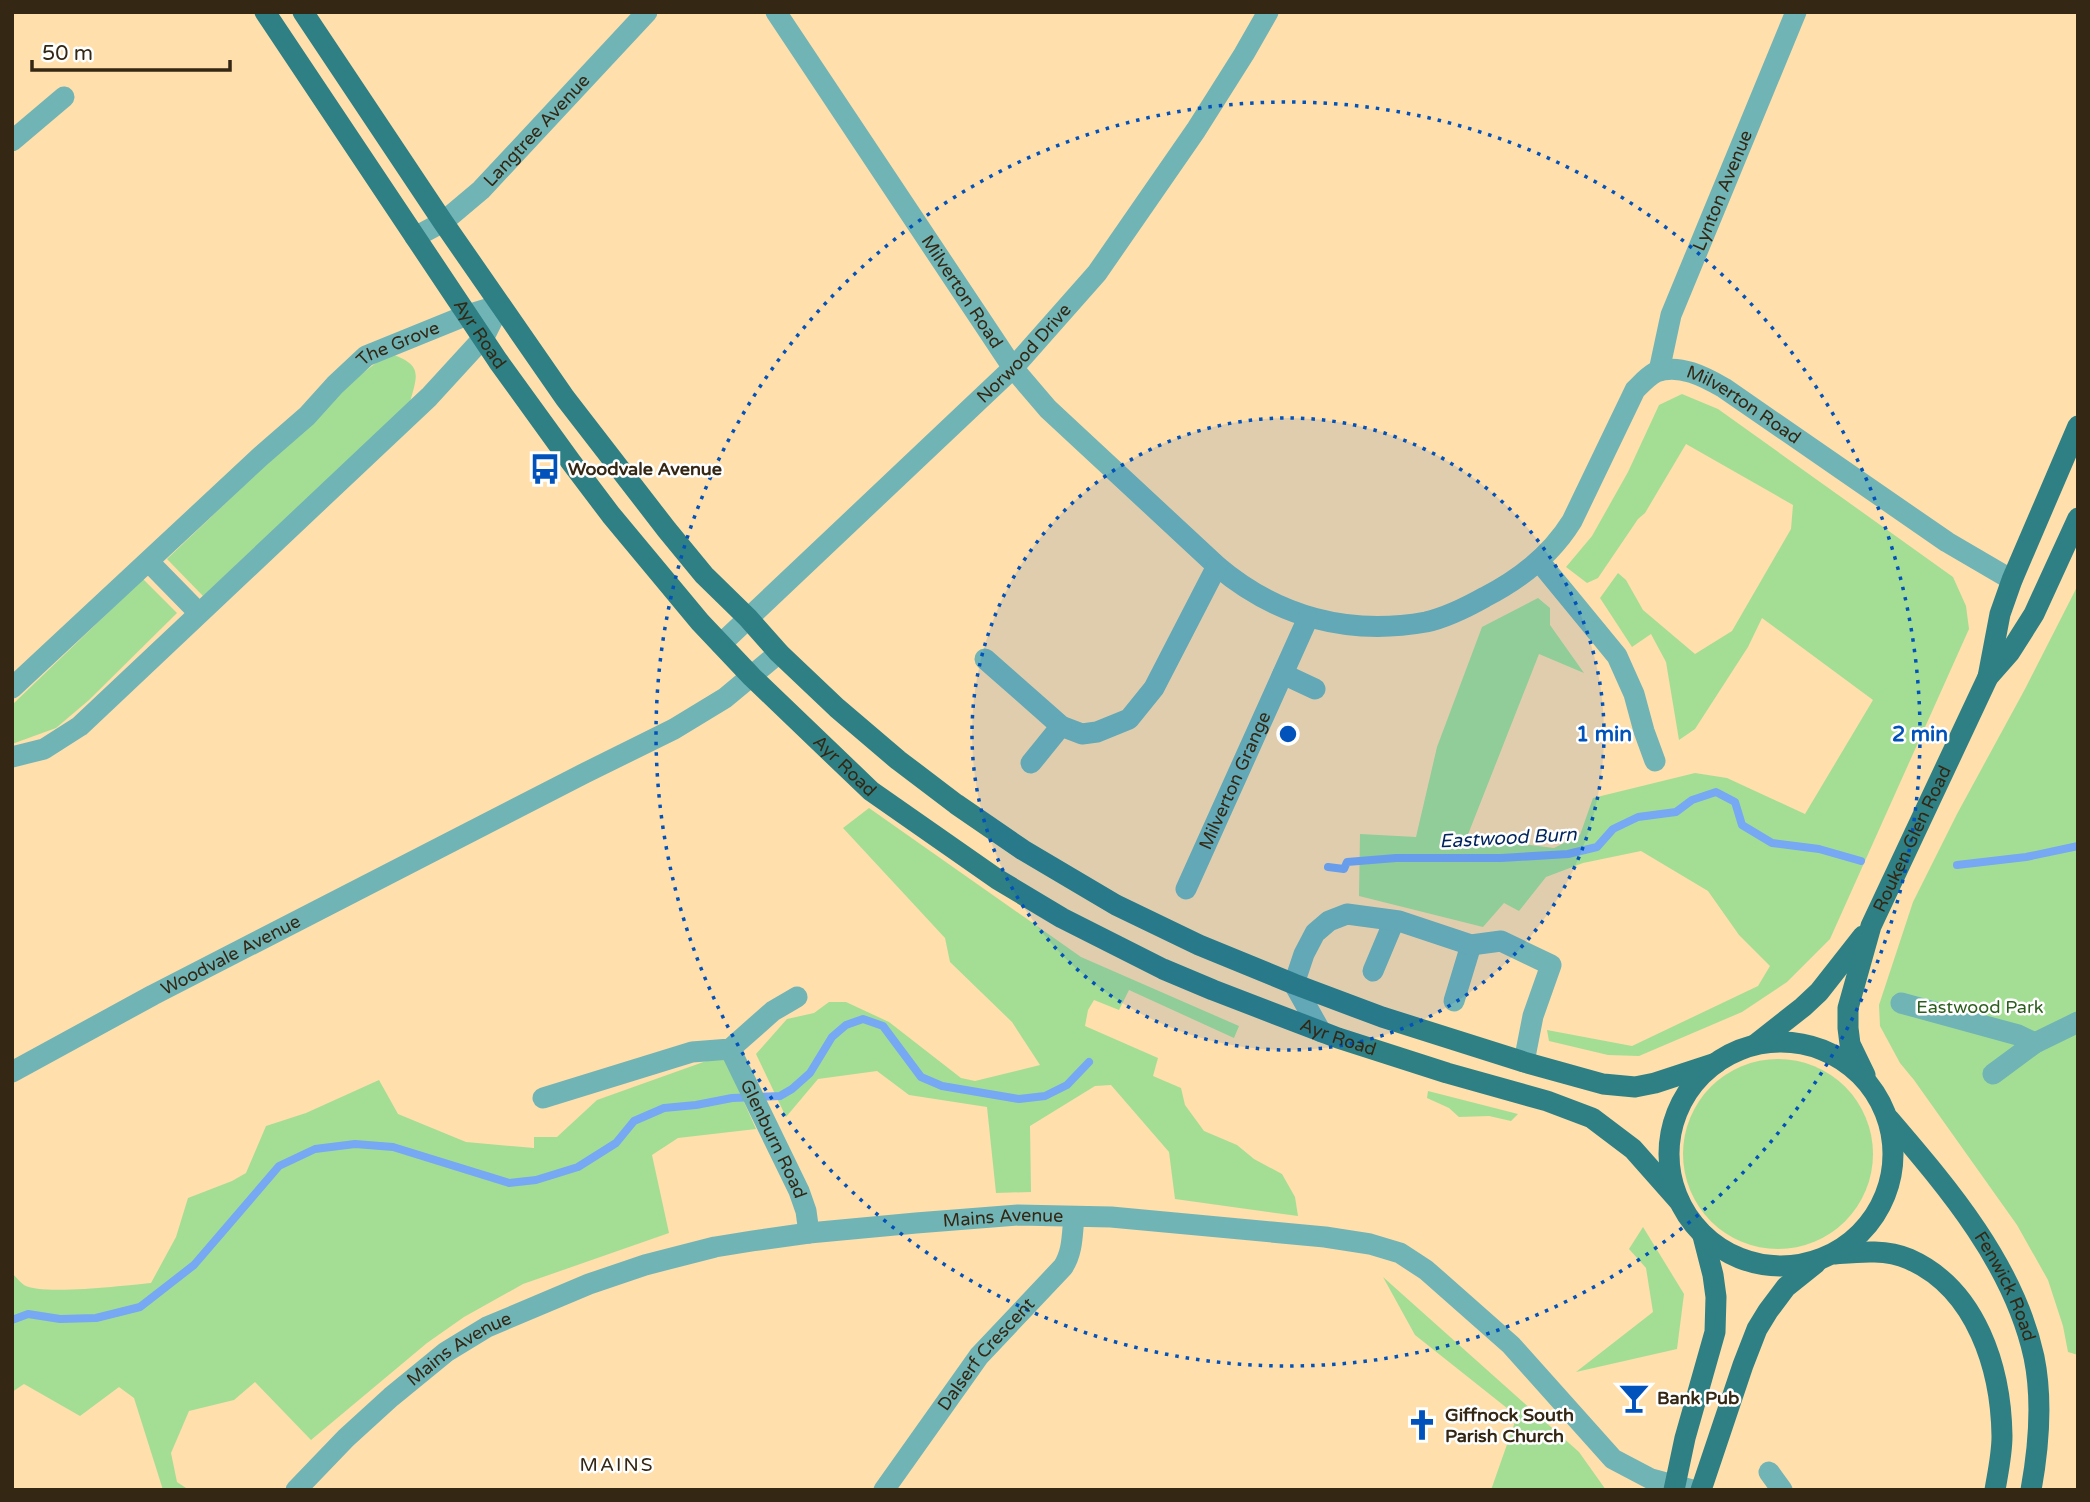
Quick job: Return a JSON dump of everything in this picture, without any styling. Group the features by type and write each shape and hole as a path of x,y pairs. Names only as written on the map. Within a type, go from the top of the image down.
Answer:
{"main road":[{"name":"Ayr Road","path":"265,12 467,314 538,417 611,515 700,622 752,677 871,791 997,878 1116,947 1213,990 1321,1032 1447,1073 1547,1101 1592,1118 1633,1149 1679,1201"},
{"name":"Ayr Road","path":"304,13 500,305 616,467 704,575 779,653 837,708 898,760 1023,850 1116,905 1199,945 1382,1017 1603,1084 1635,1087 1716,1063"},
{"path":"279,34 304,13"},
{"name":"Rouken Glen Road","path":"1872,1089 1850,1044 1847,1024 1848,1008 1871,926 1988,677 2000,614 2012,580 2070,465 2078,426"},
{"name":"Rouken Glen Road","path":"1988,677 2010,652 2034,614 2078,518"},
{"name":"Rouken Glen Road","path":"1754,1045 1819,992 1871,926"},
{"path":"1701,1490 1743,1365 1768,1311 1786,1287 1826,1257 1853,1240 1869,1223 1886,1192 1892,1160 1891,1136 1885,1115 1872,1089 1859,1074 1844,1062 1818,1049 1783,1042 1754,1045 1716,1063 1684,1097 1670,1133 1669,1169 1679,1201 1703,1236 1740,1259 1778,1266 1796,1265 1826,1257 1877,1252 1908,1259 1927,1269 1962,1301 1983,1337 1996,1378 2002,1437 1995,1490"},
{"name":"Fenwick Road","path":"1885,1115 1939,1178 1986,1244 2009,1284 2021,1314 2034,1359 2039,1403 2039,1432 2031,1490"},
{"path":"1680,1488 1715,1332 1716,1297 1703,1236"}],"street":[{"name":"Langtree Avenue","path":"415,237 443,222 481,190 647,12"},
{"name":"Milverton Road","path":"776,12 1013,369 1048,409 1217,566 1239,584 1285,609 1308,618 1353,626 1391,626 1429,621 1478,601 1508,585 1560,541 1635,390 1649,376 1659,371 1679,370 1713,382 1947,542 2012,580"},
{"name":"Norwood Drive","path":"721,644 1013,369 1097,273 1203,119 1268,12"},
{"name":"Lynton Avenue","path":"1659,371 1671,315 1796,12"},
{"path":"12,141 64,97"},
{"path":"12,757 44,749 80,726 429,397 484,337 500,305"},
{"name":"The Grove","path":"12,688 307,416 366,356 467,314 500,305"},
{"path":"1539,561 1617,656 1634,694 1655,761"},
{"path":"149,562 199,613"},
{"path":"985,659 1060,726 1082,734 1097,732 1129,719 1154,688 1217,566"},
{"name":"Milverton Grange","path":"1186,889 1308,618"},
{"name":"Woodvale Avenue","path":"12,1072 116,1014 674,729 725,698 779,653"},
{"path":"1283,674 1315,690"},
{"path":"1031,763 1060,726"},
{"path":"1321,1032 1294,984 1304,954 1315,933 1329,921 1347,914 1394,920 1471,945 1500,941 1551,965 1533,1016 1524,1062"},
{"path":"1373,971 1394,920"},
{"path":"1454,1001 1471,945"},
{"path":"543,1098 692,1052 730,1049 773,1011 797,998"},
{"path":"1901,1003 2018,1035 2035,1043"},
{"path":"1993,1074 2035,1043 2078,1022"},
{"name":"Glenburn Road","path":"730,1049 799,1191 806,1211 809,1233"},
{"name":"Mains Avenue","path":"296,1490 346,1438 446,1352 487,1327 589,1284 645,1265 715,1247 809,1233 1018,1215 1136,1219 1325,1237 1370,1244 1400,1253 1426,1270 1511,1345 1613,1459 1651,1479 1680,1488"},
{"name":"Dalserf Crescent","path":"884,1490 979,1356 1068,1260 1074,1217"},
{"path":"1769,1472 1782,1490"}],"green space":[{"path":"389,353 407,361 415,370 410,402 203,596 167,559 359,376"},
{"path":"1682,394 1718,409 1953,577 1966,606 1969,629 1830,939 1787,982 1742,1012 1639,1056 1608,1055 1549,1041 1547,1030 1632,1046 1758,986 1770,966 1739,935 1708,891 1641,851 1583,863 1546,877 1519,911 1504,903 1483,927 1359,896 1360,834 1416,837 1437,747 1482,627 1538,598 1550,608 1550,625 1584,673 1539,654 1467,837 1554,848 1580,835 1593,798 1695,773 1727,778 1805,814 1873,700 1762,618 1748,647 1695,729 1679,740 1666,662 1651,634 1632,647 1600,598 1618,573 1626,580 1643,610 1695,654 1732,631 1791,529 1793,505 1686,444 1645,513 1638,519 1598,578 1587,583 1566,567 1592,536 1628,472 1659,405"},
{"path":"143,579 177,613 89,700 56,728 12,744 12,705"},
{"name":"Eastwood Park","path":"2078,585 2078,1355 2068,1352 2063,1326 2048,1280 2017,1225 1900,1063 1880,1026 1879,1005 1913,902"},
{"path":"869,808 1081,957 1239,1026 1234,1038 1129,990 1119,1010 1094,1000 1088,1010 1085,1026 1158,1058 1153,1076 1181,1088 1185,1105 1204,1131 1237,1145 1254,1159 1282,1174 1295,1197 1298,1216 1175,1199 1169,1152 1111,1085 1095,1086 1030,1126 1031,1192 996,1193 987,1107 909,1095 877,1071 818,1079 786,1117 756,1054 787,1019 814,1013 829,1002 846,1002 889,1022 961,1078 975,1081 1040,1065 1012,1022 950,962 945,938 843,828"},
{"path":"723,1055 756,1129 678,1138 652,1155 669,1233 523,1284 464,1317 427,1343 311,1440 255,1382 234,1400 189,1411 171,1453 177,1482 189,1490 163,1490 134,1398 119,1387 80,1416 24,1384 12,1392 12,1273 24,1285 48,1290 151,1283 176,1237 188,1198 246,1173 266,1126 306,1113 379,1080 398,1114 466,1142 534,1148 534,1137 557,1137 597,1100"},
{"path":"1778,1059 1797,1060 1815,1066 1845,1087 1866,1117 1872,1135 1872,1173 1866,1191 1845,1221 1815,1242 1797,1248 1778,1249 1759,1248 1741,1242 1711,1221 1690,1191 1684,1173 1683,1154 1684,1135 1690,1117 1711,1087 1741,1066 1759,1060"},
{"path":"1428,1091 1518,1114 1511,1121 1489,1116 1459,1117 1449,1108 1427,1098"},
{"path":"1643,1227 1684,1294 1677,1349 1576,1372 1653,1312 1646,1268 1629,1249"},
{"path":"1383,1277 1579,1452 1606,1490 1491,1490 1517,1416 1415,1335"}],"waterway":[{"name":"Eastwood Burn","path":"1328,867 1344,869 1347,862 1396,858 1501,858 1568,854 1597,847 1613,829 1638,817 1676,812 1692,800 1716,792 1735,802 1742,825 1772,843 1819,849 1861,861"},
{"name":"Eastwood Burn","path":"1957,865 2026,857 2078,846"},
{"name":"Eastwood Burn","path":"12,1320 28,1314 60,1319 96,1318 140,1307 194,1265 279,1166 315,1149 355,1144 393,1147 509,1183 536,1180 578,1167 616,1143 634,1121 664,1108 732,1098 780,1096 810,1073 832,1037 846,1025 863,1019 883,1026 921,1077 942,1086 1019,1099 1045,1096 1067,1085 1089,1062"}],"place":[{"name":"Woodvale Avenue","path":"545,469"},
{"name":"Bank Pub","path":"1634,1398"},
{"name":"Giffnock South Parish Church","path":"1422,1425"}],"district":[{"name":"MAINS","path":"617,1464"}]}
